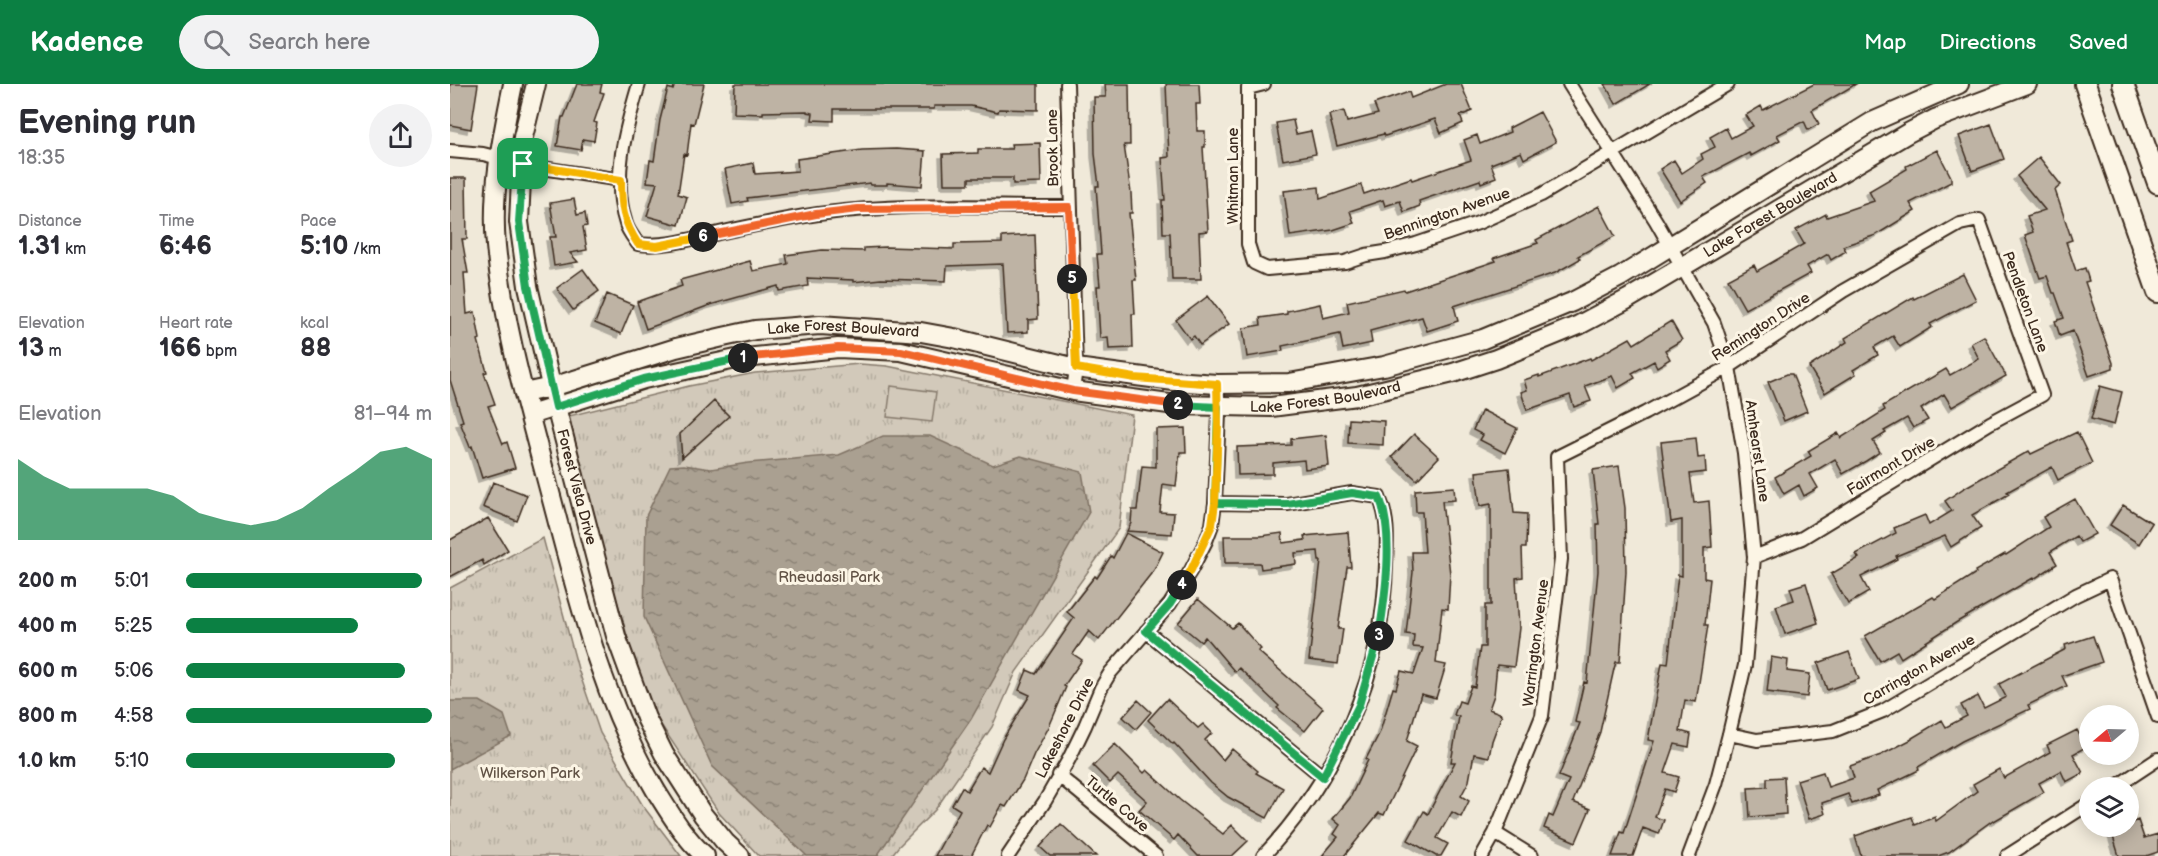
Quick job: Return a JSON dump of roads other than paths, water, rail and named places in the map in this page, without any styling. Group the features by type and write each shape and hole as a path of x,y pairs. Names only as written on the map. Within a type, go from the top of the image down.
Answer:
{"main road":[{"path":"2085,84 2158,292"},
{"path":"2123,84 2158,183"}],"street":[{"name":"Forest Vista Drive","path":"513,84 499,158 496,245 508,323 524,393 578,598 613,703 642,766 677,825 705,856"},
{"name":"Forest Vista Drive","path":"536,84 523,138 519,222 528,286 556,407 616,636 646,718 664,754 703,815 740,856"},
{"path":"639,84 625,133 621,180 621,204 626,226 638,244 657,246 677,243 748,227 858,209 1069,207"},
{"name":"Brook Lane","path":"1066,84 1076,368 1073,391"},
{"name":"Whitman Lane","path":"1254,263 1248,244 1248,88 1264,84"},
{"name":"Amhearst Lane","path":"1569,84 1614,153 1714,323 1729,367 1744,453 1754,557 1744,665 1716,784 1689,856"},
{"name":"Bennington Avenue","path":"1254,263 1267,269 1345,262 1365,255 1416,244 1503,213 1614,153 1728,84"},
{"name":"Lake Forest Boulevard","path":"524,393 552,387 676,348 723,337 755,330 820,325 921,332 1076,368 1135,378 1217,384 1289,383 1346,374 1447,350 1548,314 1620,277 1872,122 1959,84"},
{"name":"Lake Forest Boulevard","path":"530,415 644,379 724,362 838,348 901,351 1073,391 1139,401 1218,407 1271,407 1324,402 1396,387 1454,373 1496,359 1579,325 1628,299 1908,133 1935,119 2027,84"},
{"path":"450,151 476,153 523,164 621,180"},
{"name":"Remington Drive","path":"1557,457 1729,367 1843,291 1960,225 1979,220"},
{"name":"Pendleton Lane","path":"1979,220 2042,395"},
{"name":"Lakeshore Drive","path":"1008,856 1045,801 1069,759 1101,688 1110,674 1170,604 1191,570 1212,525 1215,503 1217,384"},
{"name":"Fairmont Drive","path":"1754,557 1802,538 1990,423 2042,395"},
{"name":"Warrington Avenue","path":"1482,856 1495,833 1542,716 1561,559 1557,457"},
{"path":"1215,503 1287,504 1352,493 1379,497 1387,523 1385,595 1379,638 1359,705 1323,777 1301,810 1263,856"},
{"name":"Carrington Avenue","path":"1729,734 1757,740 1833,731 1883,711 2076,595 2110,579 2158,717"},
{"path":"1146,631 1323,777"},
{"path":"2131,777 2158,759"},
{"name":"Turtle Cove","path":"1058,775 1156,856"},
{"path":"2007,856 2079,810"},
{"path":"1495,833 1532,856"}],"water":[{"name":"Rheudasil Park","path":"883,436 930,436 993,465 1021,456 1082,472 1089,512 971,719 877,856 807,856 712,766 644,617 646,516 670,466 684,465 711,469 748,463 839,455"},
{"path":"450,701 480,701 504,715 511,736 450,769"}],"park label":[{"name":"Wilkerson Park","path":"530,773"}]}
